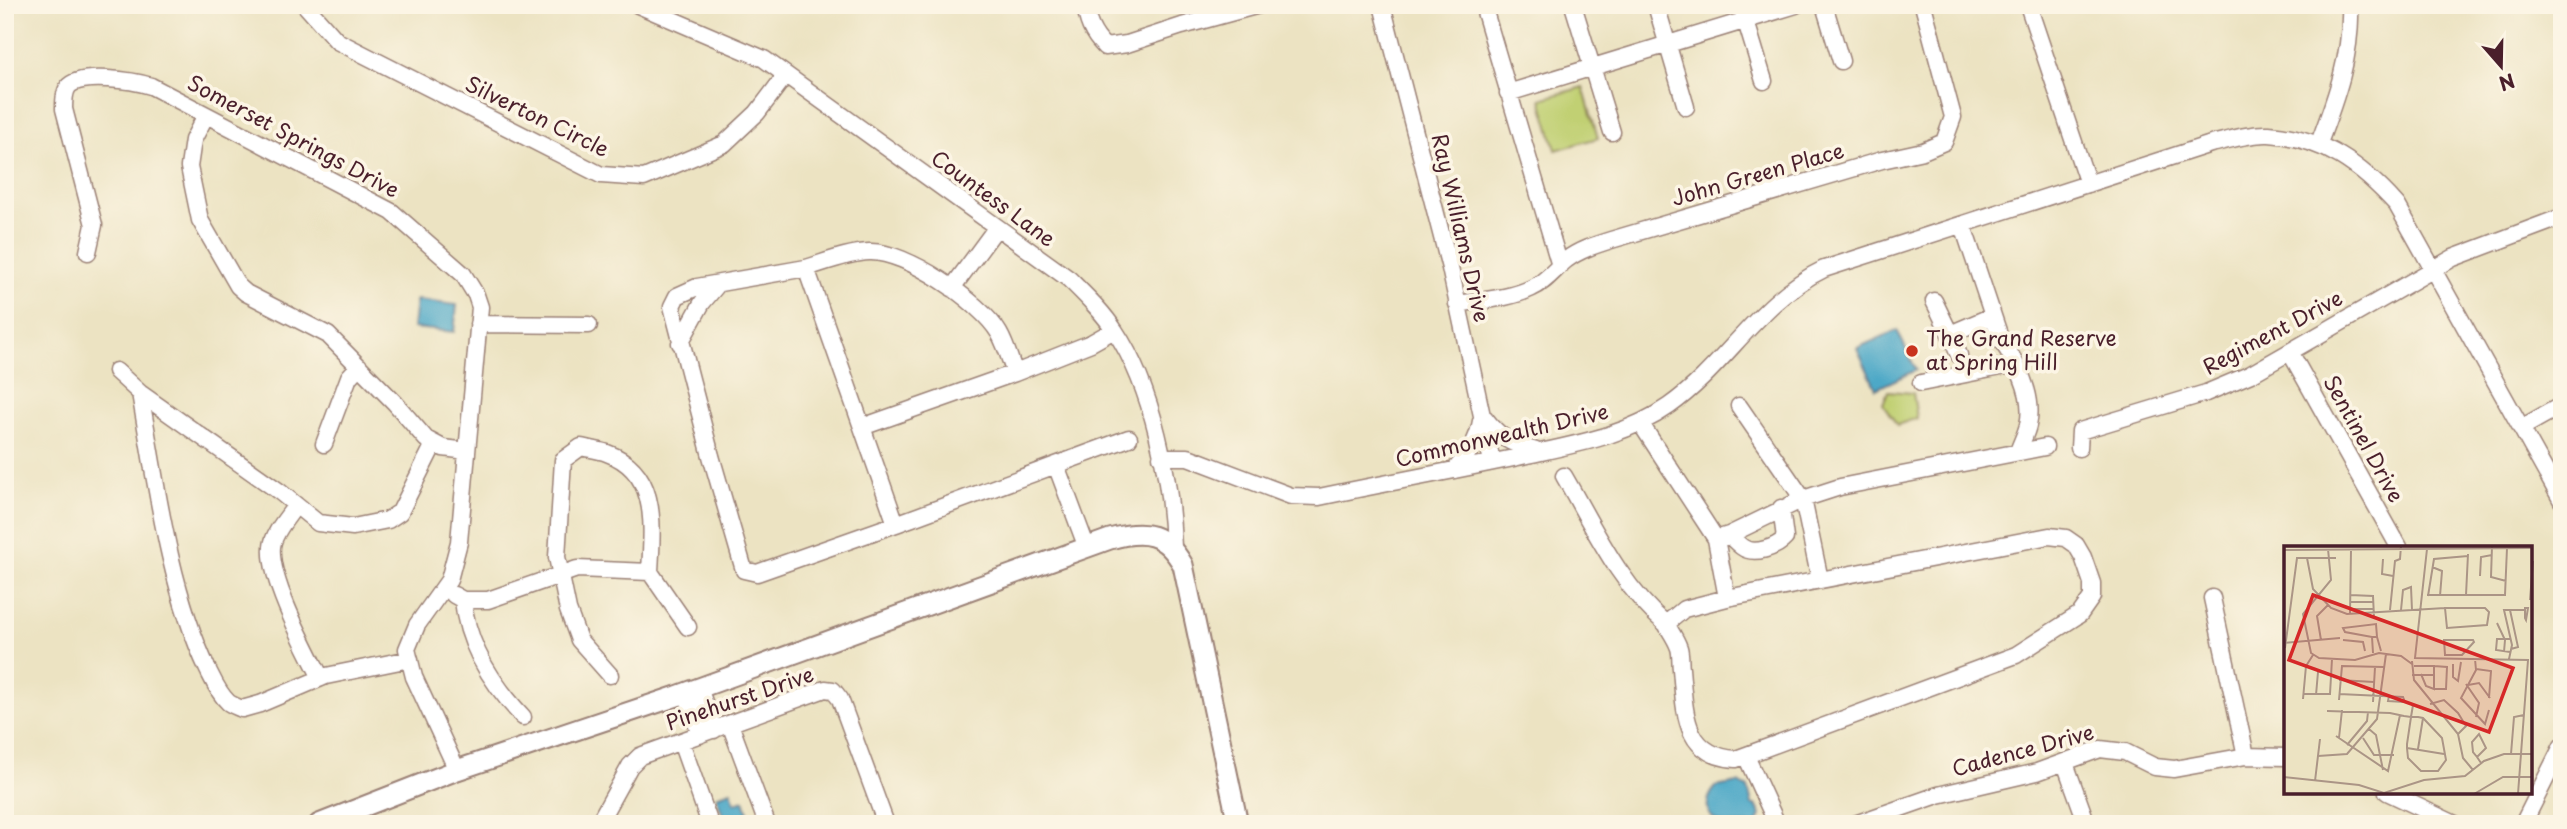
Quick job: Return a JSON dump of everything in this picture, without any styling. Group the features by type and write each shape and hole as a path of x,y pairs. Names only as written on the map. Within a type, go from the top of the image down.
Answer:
{"main road":[{"path":"318,824 457,770 692,690 1110,539 1137,534 1154,536 1173,547 1183,565 1238,824"}],"street":[{"name":"Silverton Circle","path":"305,5 337,41 601,175 644,178 724,144 757,113 786,76"},
{"name":"Countess Lane","path":"638,5 764,59 1069,279 1114,330 1128,354 1152,416 1172,507 1173,547"},
{"path":"1086,5 1086,15 1093,32 1105,47 1126,44 1259,5"},
{"name":"Ray Williams Drive","path":"1382,5 1426,169 1492,463"},
{"path":"1483,5 1560,266"},
{"path":"1573,5 1612,132"},
{"path":"1656,5 1685,107"},
{"path":"1741,5 1764,80"},
{"path":"1508,93 1796,5"},
{"path":"1824,5 1841,61"},
{"name":"John Green Place","path":"1457,304 1533,288 1586,248 1882,160 1923,151 1944,142 1954,117 1923,5"},
{"path":"2028,5 2088,184"},
{"path":"2350,5 2348,54 2319,143 2374,179 2397,205 2562,500"},
{"name":"Somerset Springs Drive","path":"88,252 94,225 64,109 64,99 69,86 80,79 135,81 151,86 392,212 463,274 480,307 459,542 449,580 410,637 407,649 410,659"},
{"path":"206,115 193,140 189,167 200,220 232,275 246,293 328,335 426,439 443,448 467,451"},
{"name":"Commonwealth Drive","path":"1161,457 1188,457 1291,496 1319,496 1492,463 1579,443 1641,424 1672,405 1704,376 1773,302 1807,278 1824,270 2237,138 2267,134 2319,143"},
{"name":"Regiment Drive","path":"2079,449 2080,431 2206,393 2251,374 2453,257 2562,217"},
{"path":"1963,226 1992,316 2001,340 2016,364 2029,405 2029,422 2018,452"},
{"path":"952,288 997,227"},
{"path":"1015,373 999,333 988,318 952,288 910,262 891,254 870,252 806,268 697,287 677,296 672,306 744,570 757,573 1129,438"},
{"path":"806,268 896,524"},
{"path":"680,342 702,303 718,284"},
{"path":"1934,301 1959,355"},
{"path":"1950,334 1992,316"},
{"path":"478,324 589,325"},
{"path":"862,427 1091,344 1114,330"},
{"name":"Sentinel Drive","path":"2290,352 2398,546"},
{"path":"1921,383 2016,364"},
{"path":"324,444 349,377 359,366"},
{"path":"116,371 140,393 318,523 354,527 388,520 400,512 434,444"},
{"path":"140,393 160,505 191,627 216,685 228,702 242,709 321,678 410,659 414,677 457,770"},
{"path":"2521,428 2562,405"},
{"path":"1739,406 1803,499 1820,580"},
{"path":"1482,415 1495,431 1513,445 1539,452"},
{"path":"1455,470 1479,435 1482,415"},
{"path":"1641,424 1722,537 1744,549 1755,551 1780,544 1785,538 1781,508"},
{"path":"610,675 579,640 568,610 557,557 563,460 581,447 609,454 632,469 643,482 652,519 650,572 688,626"},
{"path":"1722,537 1781,508 1840,487 2045,447"},
{"path":"1056,465 1087,548"},
{"path":"1564,476 1608,553 1648,609 1666,624 1679,648 1685,717 1692,736 1706,751 1722,758 1736,759 1746,756 2016,655 2080,614 2092,597 2092,583 2083,556 2076,545 2066,538 2049,536 1727,598 1684,609 1666,624"},
{"path":"296,505 274,539 272,548 284,599 321,678"},
{"path":"1722,537 1727,598"},
{"path":"443,589 463,600 488,600 577,569 650,572"},
{"path":"2212,598 2246,756"},
{"path":"463,600 464,619 477,652 499,692 523,717"},
{"path":"692,690 707,733"},
{"name":"Pinehurst Drive","path":"598,824 630,766 640,756 825,690 833,690 840,699 886,824"},
{"path":"730,724 767,824"},
{"path":"681,742 710,824"},
{"path":"2523,824 2562,746"},
{"name":"Cadence Drive","path":"1855,824 1938,794 2037,772 2100,749 2125,752 2155,767 2174,769 2246,756 2284,757"},
{"path":"1746,756 1777,824"},
{"path":"2065,763 2084,823"},
{"path":"2391,794 2455,824"}],"green space":[{"path":"1583,87 1598,138 1556,150 1541,99"},
{"path":"1888,391 1913,393 1917,418 1897,425 1883,404"}],"water":[{"path":"416,300 457,305 454,332 413,328"},
{"path":"1897,330 1916,370 1876,389 1857,348"},
{"path":"1738,783 1748,788 1752,805 1756,805 1761,815 1757,824 1722,823 1709,812 1708,802 1716,787"},
{"path":"731,791 735,803 744,800 752,824 726,824 716,796"}],"place":[{"name":"The Grand Reserve at Spring Hill","path":"1912,351"}]}
